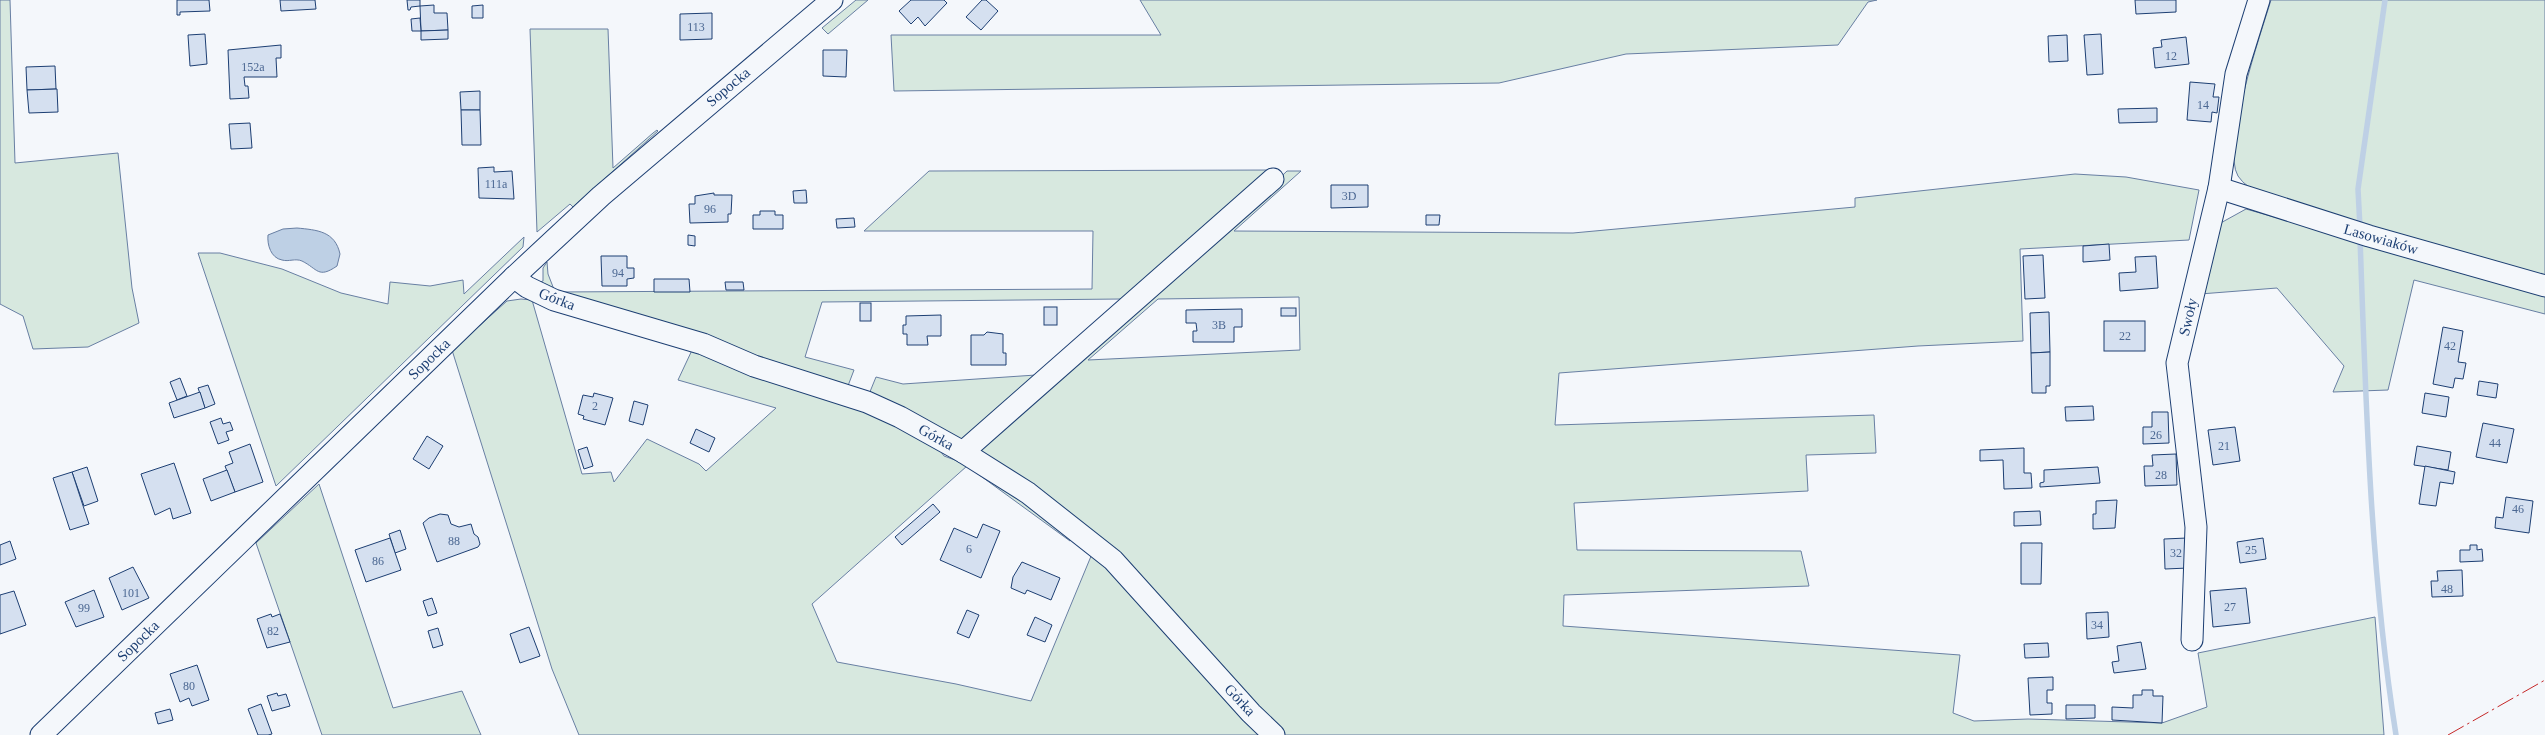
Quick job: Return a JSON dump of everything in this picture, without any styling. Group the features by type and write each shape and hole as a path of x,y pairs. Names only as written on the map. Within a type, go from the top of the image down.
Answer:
{"street":[{"name":"Sopocka","path":"41,735 514,277 608,190 832,0"},
{"name":"Swoły","path":"2192,640 2196,527 2177,363 2219,188 2236,74 2259,0"},
{"path":"963,452 1273,178"},
{"name":"Lasowiaków","path":"2219,188 2359,233 2545,286"},
{"name":"Górka","path":"514,277 526,287 554,300 703,344 762,369 868,402 900,417 963,452 1028,493 1113,560 1251,713 1274,735"}],"shaded area":[{"path":"0,0 10,0 15,163 118,153 132,288 139,323 88,347 33,349 23,316 0,304"},
{"path":"856,0 868,0 828,34 822,28"},
{"path":"1140,0 1877,0 1868,2 1838,45 1626,54 1499,83 894,91 891,35 1161,35"},
{"path":"2271,0 2545,0 2545,277 2292,205 2255,191 2243,182 2238,176 2234,162 2238,117 2244,90"},
{"path":"530,29 608,29 613,168 653,133 658,131 573,207 570,204 537,232"},
{"path":"1276,170 1054,365 1052,361 1121,299 822,302 805,357 854,370 846,391 706,340 554,295 543,288 540,282 543,281 543,268 547,262 548,274 555,292 1092,289 1093,231 864,231 929,171"},
{"path":"1287,171 1301,171 1234,231 1573,233 1855,207 1855,198 2075,174 2126,177 2199,190 2189,240 2020,249 2023,341 1918,346 1559,373 1555,425 1874,415 1876,453 1806,455 1808,491 1574,503 1577,550 1801,551 1809,586 1564,595 1563,626 1960,655 1953,713 1974,721 2028,719 2162,723 2207,707 2198,653 2375,617 2384,735 1285,735 1232,686 1226,695 1268,735 579,735 552,669 452,350 507,301 532,300 582,474 611,472 614,482 647,439 699,464 706,471 776,408 678,380 693,348 791,384 877,411 933,441 944,456 985,471 1076,533 1070,541 967,466 812,604 837,662 956,684 1031,701 1094,549 1147,601 1156,598 1098,536 975,452 982,442 1224,231","holes":["1299,297 1300,350 1088,360 1158,299"]},
{"path":"2246,209 2545,294 2545,314 2414,280 2388,390 2333,392 2344,366 2277,288 2200,294 2217,225"},
{"path":"524,237 523,247 276,486 198,253 220,253 282,269 341,293 388,304 390,282 430,286 463,280 464,294"},
{"path":"1036,375 962,442 867,399 876,377 903,384"},
{"path":"319,484 393,708 462,691 481,735 322,735 256,543"}],"water":[{"path":"297,228 318,231 329,236 338,246 340,254 337,266 322,272 315,270 302,261 278,259 275,257 269,247 268,235 283,229"}],"building":[{"path":"177,0 209,0 210,11 180,12 180,15 177,15"},
{"path":"280,0 315,0 316,9 281,11"},
{"path":"407,0 420,0 420,6 411,7 408,10"},
{"path":"911,0 944,0 947,3 925,26 918,17 911,24 899,11"},
{"path":"982,0 986,0 998,11 981,30 966,17"},
{"path":"2135,0 2176,0 2176,12 2136,14"},
{"path":"434,5 434,13 447,13 448,30 421,31 420,6"},
{"path":"483,5 483,18 472,18 472,6"},
{"path":"712,13 712,39 680,40 680,14"},
{"path":"420,18 421,31 412,31 411,19"},
{"path":"448,30 448,39 421,40 421,31"},
{"path":"205,34 207,64 190,66 188,35"},
{"path":"2101,34 2103,74 2087,75 2084,35"},
{"path":"2067,35 2068,61 2049,62 2048,36"},
{"path":"2186,37 2189,64 2155,68 2153,48 2162,47 2161,40"},
{"path":"281,45 281,58 276,58 277,77 244,77 245,86 248,86 249,98 230,99 228,50"},
{"path":"823,50 847,50 846,77 823,76"},
{"path":"55,66 56,89 27,90 26,67"},
{"path":"2190,82 2215,84 2213,97 2219,97 2217,113 2212,112 2211,122 2187,120"},
{"path":"57,89 58,112 29,113 27,90"},
{"path":"480,91 480,110 461,110 460,92"},
{"path":"2157,108 2157,122 2119,123 2118,109"},
{"path":"461,110 480,110 481,145 462,145"},
{"path":"250,123 252,148 231,149 229,124"},
{"path":"494,167 494,172 512,171 514,199 479,198 478,168"},
{"path":"1331,185 1368,185 1368,207 1331,208"},
{"path":"806,190 807,203 794,203 793,191"},
{"path":"714,193 714,195 732,195 731,214 728,214 728,222 690,223 689,204 695,204 695,196"},
{"path":"760,211 775,211 775,215 783,215 783,229 753,229 753,215 760,215"},
{"path":"1426,215 1440,215 1439,225 1426,225"},
{"path":"854,218 855,227 837,228 836,219"},
{"path":"688,235 695,236 695,246 688,245"},
{"path":"2109,244 2110,260 2083,262 2083,246"},
{"path":"2043,255 2045,298 2025,299 2023,256"},
{"path":"601,256 627,256 627,268 634,268 634,278 627,279 627,286 602,286"},
{"path":"2156,256 2158,288 2120,291 2119,273 2136,272 2135,257"},
{"path":"654,279 689,279 690,292 654,292"},
{"path":"725,282 743,282 744,290 726,290"},
{"path":"860,303 871,303 871,321 860,321"},
{"path":"1044,307 1057,307 1057,325 1044,325"},
{"path":"1281,308 1296,308 1296,316 1281,316"},
{"path":"1242,309 1242,327 1234,327 1234,342 1193,342 1193,331 1197,331 1196,323 1186,323 1186,310"},
{"path":"2049,312 2050,352 2031,353 2030,313"},
{"path":"941,315 941,336 927,336 928,345 907,345 907,334 903,334 906,316"},
{"path":"2104,321 2145,321 2145,351 2104,351"},
{"path":"2443,327 2463,331 2458,362 2466,363 2463,379 2455,378 2453,388 2433,384"},
{"path":"987,332 1003,334 1003,353 1006,353 1006,365 971,365 971,335 984,335"},
{"path":"2050,352 2050,386 2046,386 2046,393 2032,393 2031,353"},
{"path":"180,378 187,396 177,400 170,382"},
{"path":"2479,381 2498,384 2496,398 2477,395"},
{"path":"208,385 215,404 205,408 198,388"},
{"path":"200,392 205,408 174,418 169,403"},
{"path":"594,393 613,398 605,425 583,419 584,416 578,414 583,395 593,397"},
{"path":"2425,393 2449,397 2446,417 2422,413"},
{"path":"634,401 648,405 643,425 629,421"},
{"path":"2093,406 2094,420 2066,421 2065,407"},
{"path":"2152,412 2168,412 2169,443 2143,444 2143,427 2152,427"},
{"path":"221,418 223,424 230,422 233,430 226,432 229,440 218,444 210,422"},
{"path":"2483,423 2514,429 2507,463 2476,457"},
{"path":"2235,427 2240,461 2213,465 2208,430"},
{"path":"696,429 715,438 709,452 690,443"},
{"path":"427,436 443,446 429,469 413,459"},
{"path":"250,444 263,482 235,492 225,466 233,463 229,452"},
{"path":"2417,446 2451,452 2448,470 2414,465"},
{"path":"587,447 593,466 584,469 578,450"},
{"path":"2024,448 2024,473 2031,473 2032,488 2004,489 2003,460 1980,461 1980,450"},
{"path":"2176,454 2177,485 2145,486 2144,466 2153,466 2152,455"},
{"path":"174,463 191,513 173,519 170,508 155,515 141,474"},
{"path":"2425,466 2455,472 2453,484 2440,482 2436,506 2419,504"},
{"path":"87,467 98,501 84,506 72,472"},
{"path":"2098,467 2100,483 2040,487 2040,483 2044,482 2044,470"},
{"path":"227,470 235,492 211,501 203,479"},
{"path":"72,472 89,524 70,530 53,478"},
{"path":"2506,497 2533,501 2529,533 2495,528 2496,517 2503,518"},
{"path":"2117,500 2115,528 2093,529 2093,514 2096,514 2096,501"},
{"path":"933,504 940,512 902,545 895,537"},
{"path":"2040,511 2041,525 2014,526 2014,512"},
{"path":"440,514 448,515 451,524 459,527 471,524 474,534 478,537 480,544 478,547 437,562 423,523 429,518"},
{"path":"983,524 1000,531 981,578 940,560 954,528 977,538"},
{"path":"400,530 406,549 395,553 389,534"},
{"path":"390,538 401,570 366,582 355,550"},
{"path":"2187,538 2188,568 2165,569 2164,539"},
{"path":"2263,538 2266,559 2240,563 2237,542"},
{"path":"10,541 16,559 0,565 0,545"},
{"path":"2021,543 2042,543 2041,584 2021,584"},
{"path":"2470,545 2477,545 2477,550 2482,549 2483,561 2460,562 2460,550 2470,550"},
{"path":"1022,562 1060,578 1051,600 1027,590 1025,594 1011,588 1013,577"},
{"path":"133,567 149,598 122,610 109,578"},
{"path":"2462,570 2463,596 2432,597 2431,581 2438,581 2437,571"},
{"path":"2246,588 2250,623 2213,627 2210,591"},
{"path":"94,590 104,617 76,627 65,602"},
{"path":"14,591 26,625 0,634 0,595"},
{"path":"432,598 437,613 428,616 423,601"},
{"path":"967,610 979,615 969,638 957,633"},
{"path":"2108,612 2109,637 2087,639 2086,613"},
{"path":"271,614 272,617 280,614 290,642 267,648 257,619"},
{"path":"1035,617 1052,625 1045,642 1027,635"},
{"path":"529,627 540,656 520,663 510,634"},
{"path":"438,628 443,645 433,648 428,631"},
{"path":"2141,642 2146,669 2114,673 2112,662 2119,661 2117,646"},
{"path":"2048,643 2049,657 2025,658 2024,644"},
{"path":"197,665 209,700 192,706 189,698 180,702 170,674"},
{"path":"2053,677 2053,690 2047,690 2047,703 2052,703 2052,714 2030,715 2028,678"},
{"path":"2142,690 2153,690 2153,696 2163,696 2162,723 2112,720 2112,707 2133,708 2133,695 2142,695"},
{"path":"277,693 278,696 286,694 290,706 272,711 267,696"},
{"path":"261,704 272,734 258,735 248,709"},
{"path":"2066,705 2095,705 2095,718 2066,719"},
{"path":"170,709 173,720 158,724 155,713"}],"waterway":[{"path":"2360,228 2358,189 2385,0"},
{"path":"2360,238 2370,487 2380,611 2396,735"}],"power":[{"path":"2448,735 2545,680"}]}
